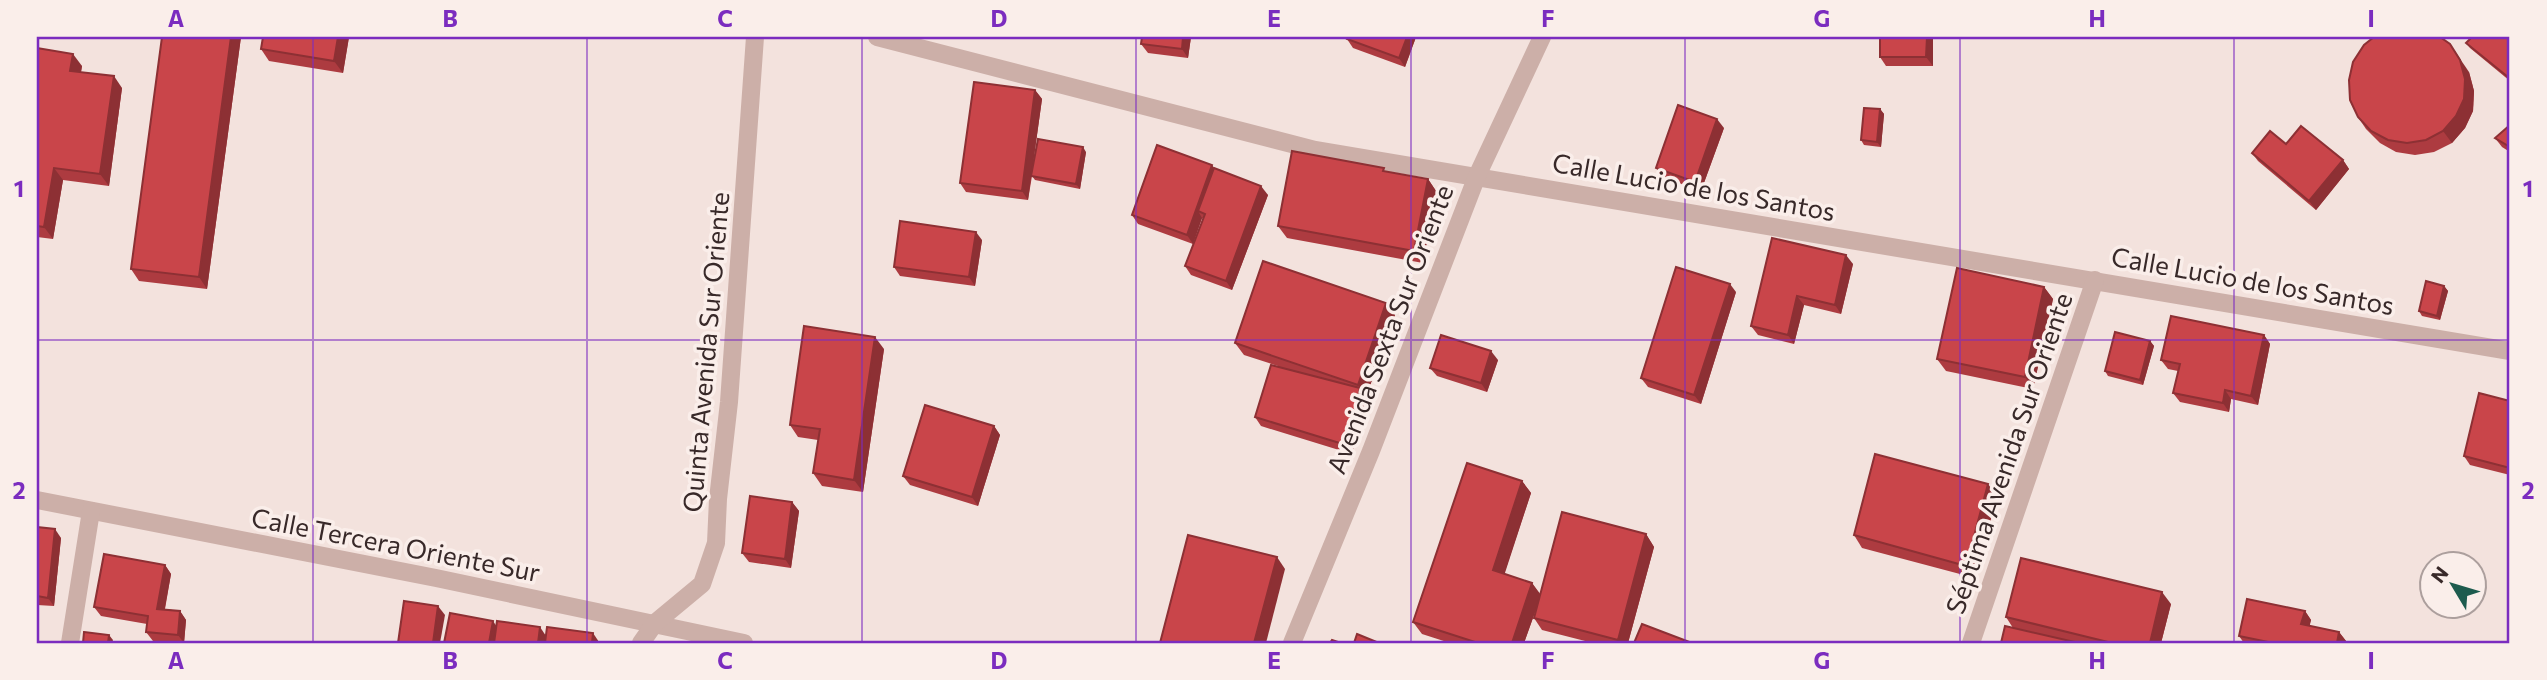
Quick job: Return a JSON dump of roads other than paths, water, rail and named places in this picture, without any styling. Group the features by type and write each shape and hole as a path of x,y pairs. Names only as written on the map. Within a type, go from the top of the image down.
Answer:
{"street":[{"name":"Quinta Avenida Sur Oriente","path":"641,643 655,623 702,584 716,542 729,402 755,37"},
{"name":"Calle Lucio de los Santos","path":"877,37 1315,150 2510,351"},
{"name":"Avenida Sexta Sur Oriente","path":"1292,643 1371,452 1477,176 1542,37"},
{"name":"Séptima Avenida Sur Oriente","path":"1971,643 2095,280"},
{"name":"Calle Tercera Oriente Sur","path":"37,500 744,643"},
{"path":"70,643 91,510"}]}
